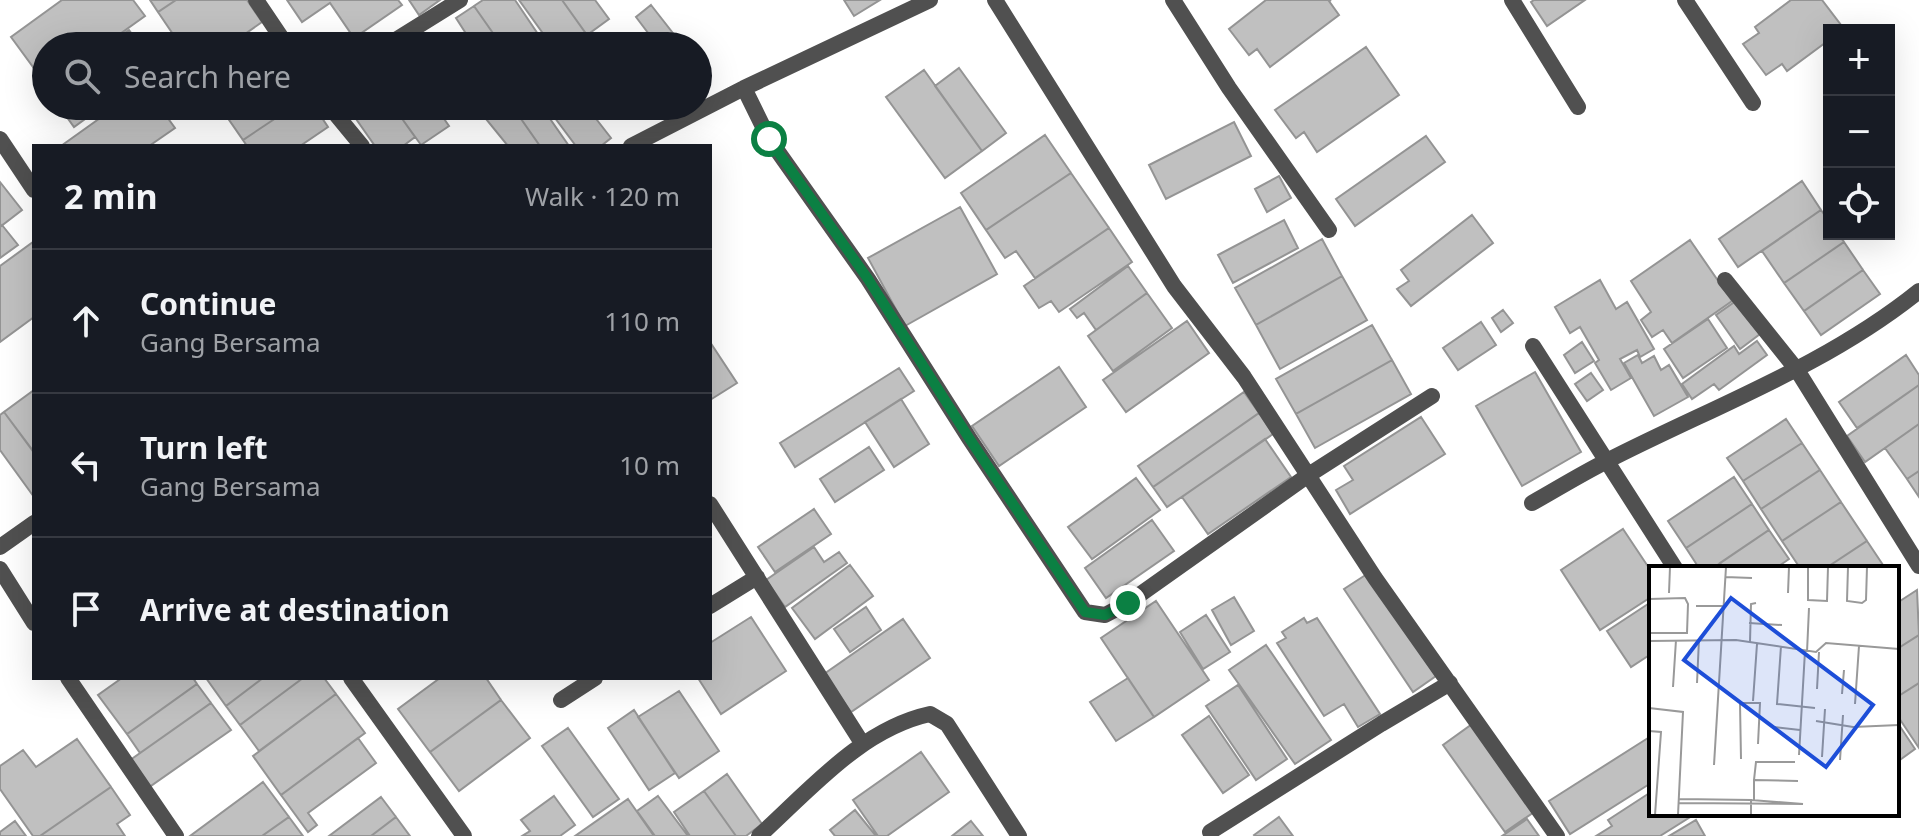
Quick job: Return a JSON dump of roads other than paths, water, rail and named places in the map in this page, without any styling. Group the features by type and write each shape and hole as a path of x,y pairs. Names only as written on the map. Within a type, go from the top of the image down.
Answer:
{"street":[{"path":"256,0 278,32"},
{"path":"409,32 460,0"},
{"path":"712,104 930,0"},
{"path":"995,0 1174,286 1244,377 1307,476 1557,836"},
{"path":"1173,0 1229,88 1329,230"},
{"path":"1512,0 1578,107"},
{"path":"1685,0 1753,103"},
{"path":"744,88 769,139 868,279 960,425 1085,612 1105,615 1128,603 1307,476 1432,396"},
{"path":"341,120 360,144"},
{"path":"635,144 682,120"},
{"path":"0,139 32,187"},
{"path":"1725,280 1797,370 1919,566"},
{"path":"1532,503 1606,461 1797,370 1884,320 1919,291"},
{"path":"1533,346 1674,566"},
{"path":"712,507 862,743"},
{"path":"0,547 32,524"},
{"path":"0,569 32,620"},
{"path":"712,605 757,577"},
{"path":"69,680 176,836"},
{"path":"352,680 464,836"},
{"path":"561,700 592,680"},
{"path":"1210,832 1450,683"},
{"path":"759,836 862,743 912,717 930,714 947,724 1019,836"}]}
